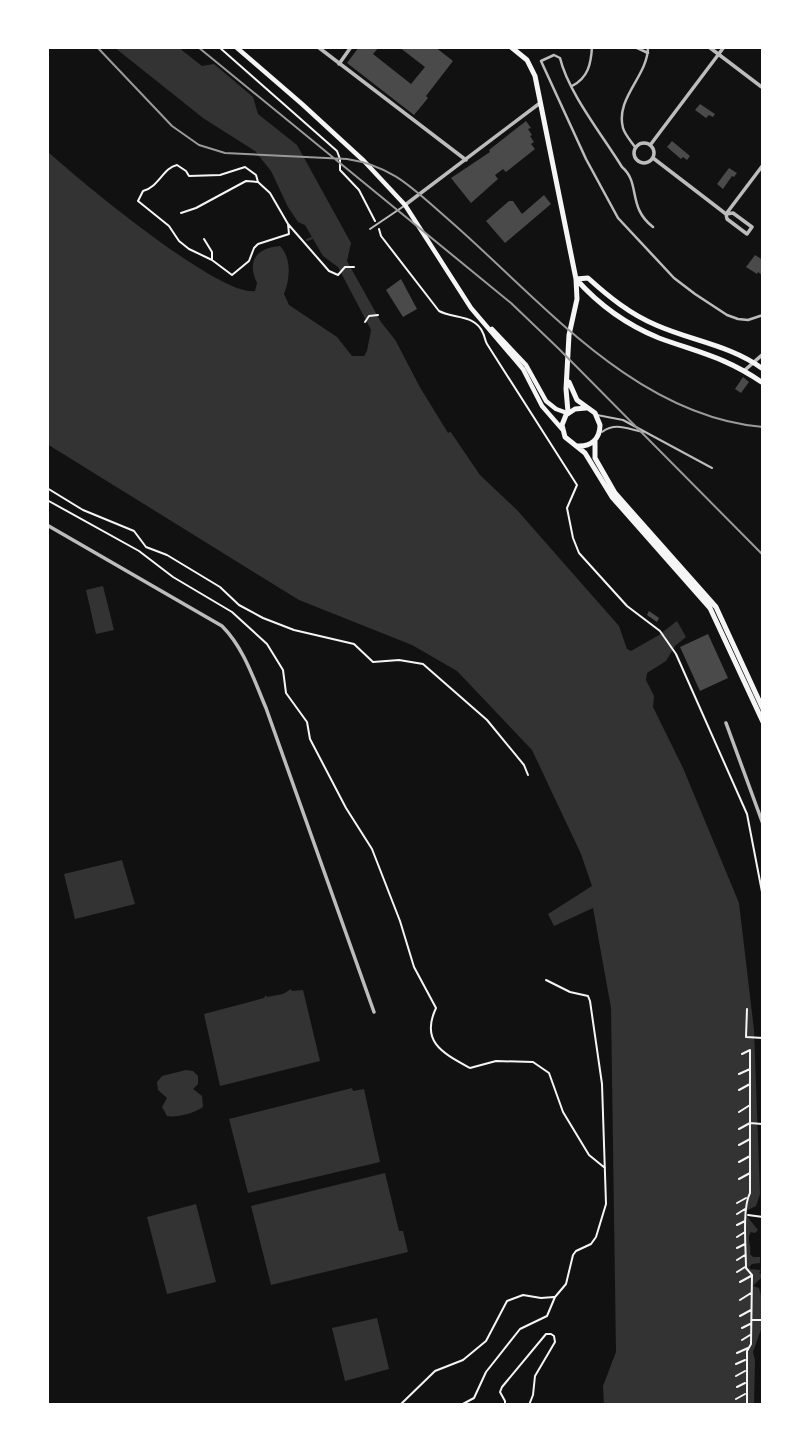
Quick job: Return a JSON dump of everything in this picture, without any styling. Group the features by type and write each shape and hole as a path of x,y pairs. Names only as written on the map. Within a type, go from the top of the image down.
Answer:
{"main road":[{"path":"236,47 302,104 381,178 405,205 463,296 527,374 542,406 562,429 567,441 588,457 612,498 710,608 763,722"},
{"path":"512,47 531,66 576,279 577,296 569,335 566,389 568,413"},
{"path":"576,279 588,278 616,302 656,325 716,344 763,369"},
{"path":"576,279 598,301 640,329 661,339 717,357 745,370 763,383"},
{"path":"483,322 526,365 549,404 568,413"},
{"path":"568,379 575,397 596,415 600,425 595,458 615,493 716,607 763,709"},
{"path":"562,429 562,422 568,413 586,408"},
{"path":"575,446 588,445 597,438"}],"street":[{"path":"318,47 466,160"},
{"path":"339,64 351,47"},
{"path":"572,86 579,83 587,73 592,47"},
{"path":"635,47 648,53"},
{"path":"648,47 646,63 628,95 622,117 624,131 635,147 637,160 644,163 653,158 655,153 651,144"},
{"path":"709,47 763,88"},
{"path":"651,144 724,47"},
{"path":"653,227 638,212 631,176 622,167 572,86 558,56 541,61 586,159 618,218 674,278 727,315 748,320 763,315"},
{"path":"405,205 540,102"},
{"path":"635,147 644,142 651,144"},
{"path":"653,158 726,214 727,219 747,234 752,227 733,213 726,214"},
{"path":"726,214 763,165"},
{"path":"745,370 763,354"},
{"path":"47,525 222,626 231,635 246,660 266,709 374,1012"},
{"path":"726,723 763,824"}],"lane":[{"path":"370,229 405,205"},
{"path":"596,415 623,420 712,468"},
{"path":"597,438 607,429 616,426 644,433"}],"path":[{"path":"219,47 337,151 341,159 340,170 359,190 375,221"},
{"path":"288,224 289,234 258,244 249,261 232,275 179,241 169,226 138,201 138,198 143,191 151,189 171,166 177,165 189,176 220,176 245,167 256,175 258,182 270,193 288,224 329,271 338,275 345,267 354,267"},
{"path":"181,213 246,181 258,182"},
{"path":"379,229 439,311 473,320 482,331 487,344 577,485 567,509 579,552 627,606 660,631 676,654 747,814 763,897"},
{"path":"204,239 212,252 212,260"},
{"path":"365,322 369,316 378,315"},
{"path":"47,488 83,510 134,531 146,547 167,555 220,587 239,605 263,618 295,630 354,644 373,662 399,660 423,664 487,720 524,765 528,775"},
{"path":"47,500 139,551 173,577 232,612 267,644 283,670 286,693 307,722 310,739 346,808 372,849 414,967 436,1008 430,1021 432,1041 446,1055 470,1068 496,1061 533,1062 549,1073 563,1112 589,1155 605,1168"},
{"path":"461,1405 474,1398 486,1372 520,1329 547,1316 555,1297 566,1284 576,1251 591,1244 596,1237 606,1204 600,1068 590,1001 588,996 570,992 545,979"},
{"path":"747,1009 746,1037 763,1038"},
{"path":"741,1055 750,1050 750,1193 747,1208 746,1266 752,1275 752,1293 747,1405"},
{"path":"739,1074 750,1069"},
{"path":"740,1090 750,1084"},
{"path":"739,1111 750,1104"},
{"path":"739,1129 750,1123 762,1124"},
{"path":"739,1145 750,1139"},
{"path":"739,1162 750,1156"},
{"path":"740,1179 750,1173"},
{"path":"737,1203 748,1197"},
{"path":"737,1214 747,1208"},
{"path":"747,1215 763,1217"},
{"path":"737,1225 747,1220"},
{"path":"737,1237 747,1231"},
{"path":"737,1248 746,1243"},
{"path":"737,1260 746,1255"},
{"path":"737,1272 746,1266"},
{"path":"740,1282 752,1275"},
{"path":"740,1300 752,1293"},
{"path":"400,1405 435,1371 463,1360 486,1341 507,1301 523,1295 555,1297"},
{"path":"740,1316 751,1310"},
{"path":"742,1328 751,1322 763,1320"},
{"path":"505,1405 500,1392 502,1387 547,1334 551,1334 555,1342 535,1376 529,1405"},
{"path":"742,1340 751,1335"},
{"path":"737,1353 749,1348"},
{"path":"736,1364 747,1359"},
{"path":"736,1376 747,1370"},
{"path":"737,1387 747,1382"},
{"path":"736,1399 747,1393"}],"shaded area":[{"path":"114,47 178,47 202,66 214,64 253,97 258,114 297,145 351,243 347,261 381,322 396,341 420,387 480,475 517,510 619,626 627,649 631,651 677,621 686,637 675,646 666,661 647,673 646,680 654,696 653,707 683,768 739,903 754,1030 760,1194 756,1206 746,1211 746,1215 758,1230 751,1232 749,1240 750,1254 760,1257 760,1263 749,1267 761,1270 761,1278 753,1286 759,1288 763,1302 762,1327 753,1352 754,1405 604,1405 603,1386 616,1352 611,1008 593,908 554,926 548,914 592,886 581,854 532,750 457,671 412,645 299,600 47,444 47,151 149,234 212,276 237,288 255,291 255,257 264,250 280,246 288,263 289,276 284,294 289,305 337,337 352,356 364,356 371,330 338,267 323,256 305,225 298,222 271,171 255,151 203,118"},
{"path":"103,586 114,630 96,634 86,590"},
{"path":"122,860 135,904 75,919 64,874"},
{"path":"291,989 303,990 320,1061 220,1086 204,1014 264,998 266,995 283,994"},
{"path":"186,1070 193,1071 198,1076 198,1084 193,1089 202,1096 203,1107 185,1114 167,1116 162,1107 167,1098 158,1090 157,1082 162,1076"},
{"path":"352,1088 353,1091 364,1089 380,1162 248,1193 229,1119"},
{"path":"385,1173 399,1231 403,1231 408,1252 271,1285 251,1206"},
{"path":"196,1204 216,1282 167,1294 147,1217"},
{"path":"377,1318 389,1369 345,1381 332,1328"}],"pier":[{"path":"397,336 452,431 448,433 421,389 394,337"}],"building":[{"path":"359,47 379,47 373,54 411,84 425,67 399,47 435,47 453,61 414,115 347,63"},
{"path":"700,104 715,114 713,117 709,115 706,118 695,110"},
{"path":"526,121 531,128 528,129 534,142 531,144 535,149 506,172 503,169 495,175 498,179 471,203 451,178 490,152 489,150"},
{"path":"672,141 690,156 687,160 683,157 681,159 667,147"},
{"path":"729,168 737,173 723,189 717,184"},
{"path":"544,195 551,204 505,243 486,221 509,201 513,201 522,214"},
{"path":"755,255 763,260 763,276 746,267"},
{"path":"401,279 417,309 403,317 386,290"},
{"path":"743,377 749,382 741,393 735,389"},
{"path":"649,611 659,618 657,622 647,615"},
{"path":"708,634 728,678 700,691 680,647"}],"waterway":[{"path":"307,240 312,238"}],"railway":[{"path":"97,47 172,126 199,145 225,153 347,159 378,167 391,174 449,220 554,317 631,378 672,401 716,418 763,427"},
{"path":"198,47 511,303 763,555"}]}
